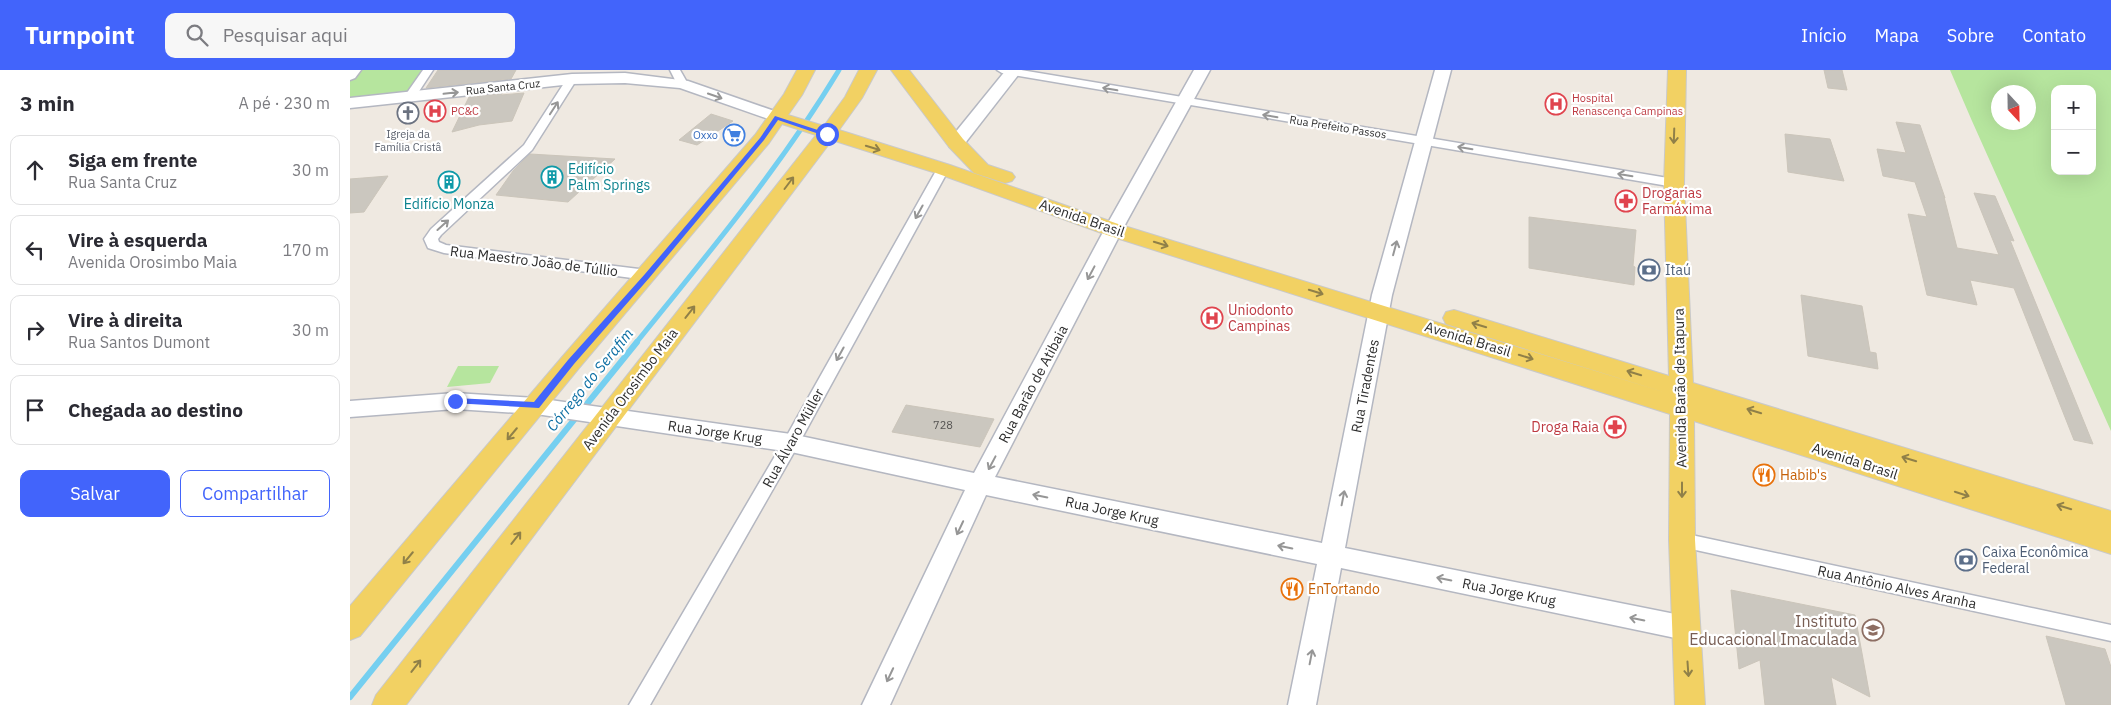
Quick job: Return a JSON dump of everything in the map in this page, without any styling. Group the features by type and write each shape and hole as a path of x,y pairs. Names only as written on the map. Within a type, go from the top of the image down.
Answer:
{"main road":[{"path":"350,75 353,70"},
{"path":"625,78 649,70"},
{"path":"350,627 543,407 571,362 781,119 806,70"},
{"name":"Avenida Orosimbo Maia","path":"387,705 602,416 822,133 853,98 868,70"},
{"path":"882,70 915,108 950,154 962,162 981,169"},
{"name":"Avenida Brasil","path":"900,70 956,143 981,169 1118,222"},
{"name":"Rua Barão de Atibaia","path":"876,705 980,484 1118,222 1202,70"},
{"name":"Rua Tiradentes","path":"1302,705 1381,304 1443,70"},
{"name":"Avenida Barão de Itapura","path":"1678,70 1674,183 1681,397 1682,540 1690,705"},
{"path":"956,143 1010,71"},
{"name":"Rua Santa Cruz","path":"350,103 572,79 679,77 781,119 822,133"},
{"name":"Avenida Brasil","path":"822,133 1118,222 1681,397 2111,522"},
{"name":"Avenida Brasil","path":"1681,397 2111,542"},
{"name":"Rua Jorge Krug","path":"350,409 455,401 543,407 791,443 980,484 1685,628"}],"street":[{"path":"410,97 428,70"},
{"name":"Rua Prefeito Passos","path":"1010,71 1184,102 1674,183"},
{"name":"Rua Maestro João de Túllio","path":"572,79 528,147 436,232 432,239 433,245 444,249 647,276"},
{"name":"Rua Álvaro Müller","path":"640,705 791,443 943,169"},
{"name":"Rua Antônio Alves Aranha","path":"1682,540 2111,633"}],"green space":[{"path":"353,70 430,70 411,97 350,103 350,75"},
{"path":"1950,70 2111,70 2111,431 1972,121"},
{"path":"458,366 499,366 490,383 447,387"}],"building":[{"path":"438,70 516,70 511,79 426,88"},
{"path":"1824,70 1842,70 1847,90 1828,88"},
{"path":"502,93 501,95 524,93 512,121 479,125 452,132 469,97"},
{"path":"711,114 733,121 697,145 679,140"},
{"path":"1896,122 1920,125 1945,198 1957,248 1999,255 1974,193 1995,196 2014,241 2010,240 2093,444 2074,440 2014,288 1970,280 1977,305 1927,295 1908,214 1927,217 1915,182 1883,176 1877,149 1906,153"},
{"path":"1785,134 1830,139 1844,181 1788,172"},
{"name":"Edifício Palm Springs","path":"530,154 615,159 568,202 496,195 513,171"},
{"path":"388,176 364,212 350,213 350,179"},
{"path":"1529,217 1636,230 1633,266 1635,267 1634,285 1529,268"},
{"path":"1801,295 1862,306 1870,352 1876,353 1878,369 1808,356"},
{"path":"906,405 994,419 980,447 892,432"},
{"path":"1731,590 1855,615 1870,697 1831,677 1836,705 1765,705 1760,660 1739,669"},
{"path":"2046,636 2105,649 2111,667 2111,705 2066,705"}],"waterway":[{"name":"Córrego do Serafim","path":"636,343 768,176 839,70"},
{"name":"Córrego do Serafim","path":"350,697 637,342"}],"place":[{"name":"Hospital Renascença Campinas","path":"1556,104"},
{"name":"PC&C","path":"435,111"},
{"name":"Igreja da Família Cristâ","path":"408,113"},
{"name":"Oxxo","path":"734,135"},
{"name":"Edifício Palm Springs","path":"552,177"},
{"name":"Edifício Monza","path":"449,182"},
{"name":"Drogarias Farmáxima","path":"1626,201"},
{"name":"Itaú","path":"1649,270"},
{"name":"Uniodonto Campinas","path":"1212,318"},
{"name":"Droga Raia","path":"1615,427"},
{"name":"Habib's","path":"1764,475"},
{"name":"Caixa Econômica Federal","path":"1966,560"},
{"name":"EnTortando","path":"1292,589"},
{"name":"Instituto Educacional Imaculada","path":"1873,630"}],"route":[{"path":"455,401 500,402 536,406 571,362 647,276 762,139 777,117 827,134"}]}
